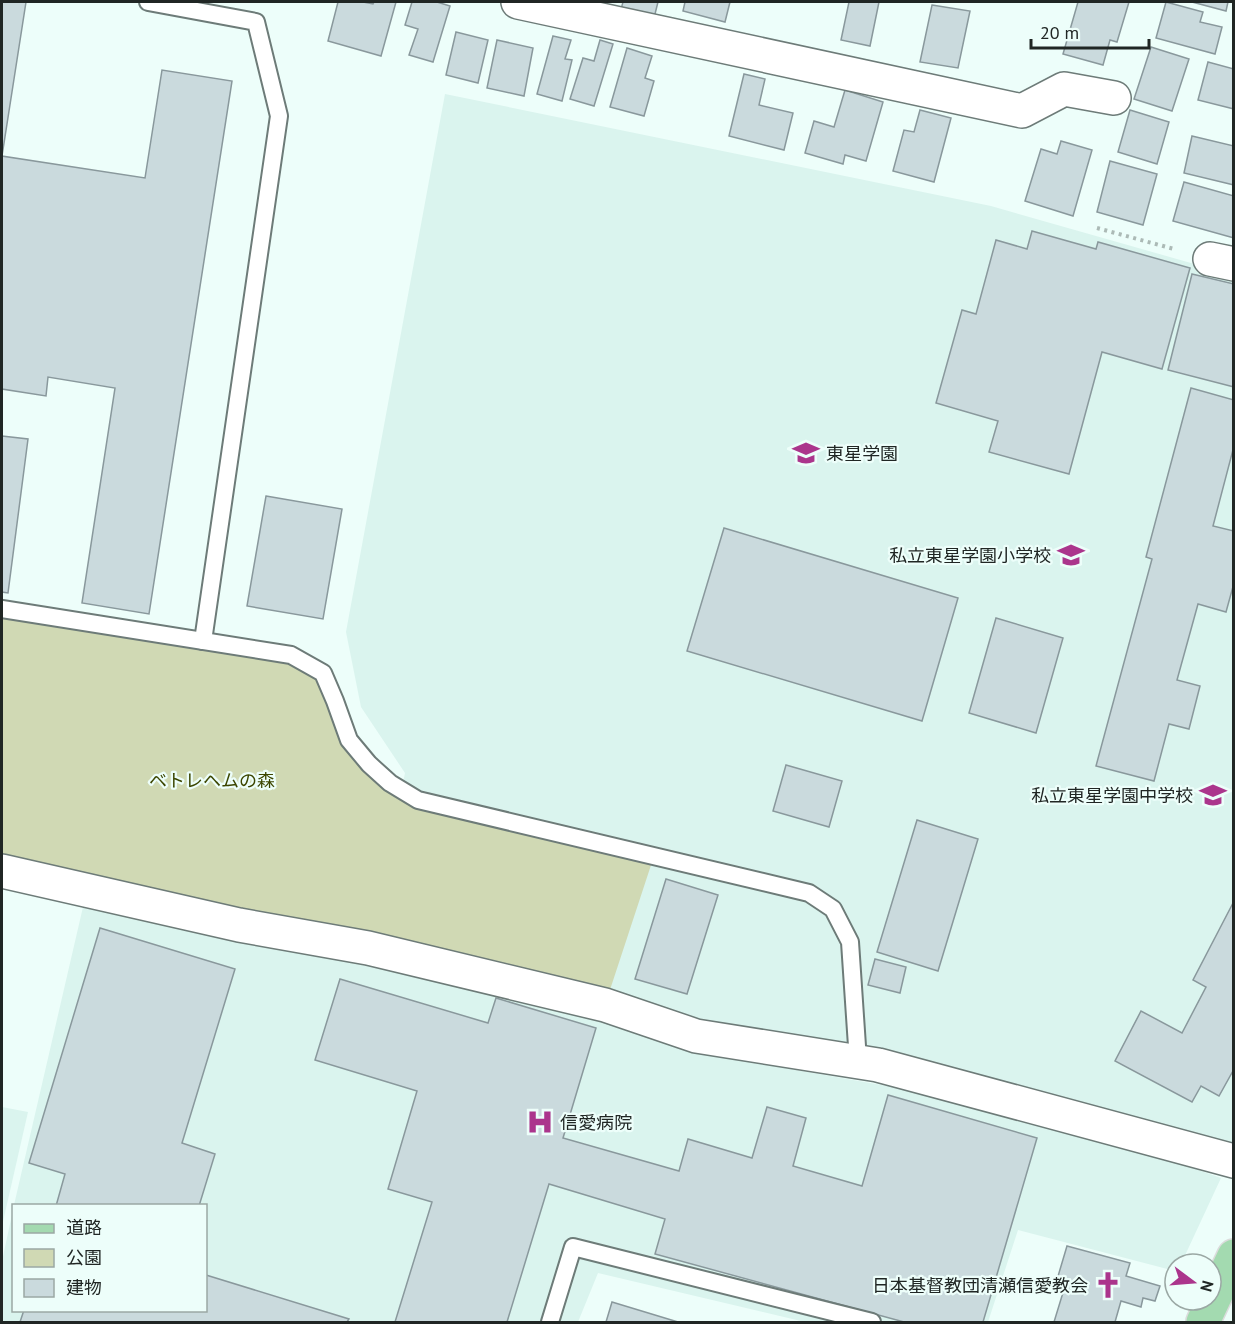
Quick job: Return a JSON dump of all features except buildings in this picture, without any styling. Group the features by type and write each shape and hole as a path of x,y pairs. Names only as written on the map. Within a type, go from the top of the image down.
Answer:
{"main road":[{"path":"1203,1323 1233,1256"}],"street":[{"path":"519,2 580,8 1022,111 1065,89 1114,98"},
{"path":"2,871 239,925 368,948 605,1005 696,1036 878,1065 1233,1161"}],"lane":[{"path":"148,2 256,22 279,116 203,641"},
{"path":"2,609 291,655 323,673 349,741 369,764 390,783 418,800 809,893 833,909 850,942 858,1062"},
{"path":"550,1323 573,1247 872,1323"}],"path":[{"path":"1096,228 1222,262"}],"shaded area":[{"name":"東星学園","path":"445,94 991,206 1233,275 1233,1161 368,948 405,773 361,707 346,632"},
{"name":"信愛病院","path":"83,907 602,1018 717,1056 961,1099 1131,1146 1221,1178 1187,1252 1163,1252 1163,1268 1018,1230 988,1322 805,1322 598,1273 578,1322 2,1322 2,1261 12,1215 12,1312 207,1312 207,1204 14,1204"},
{"path":"2,1107 28,1112 2,1226"}],"green space":[{"name":"ベトレヘムの森","path":"2,609 291,655 323,673 349,740 418,800 654,856 605,1005 2,871"}],"place":[{"name":"東星学園","path":"806,453"},
{"name":"私立東星学園小学校","path":"1071,555"},
{"name":"私立東星学園中学校","path":"1213,795"},
{"name":"信愛病院","path":"540,1122"},
{"name":"日本基督教団清瀬信愛教会","path":"1108,1285"}]}
